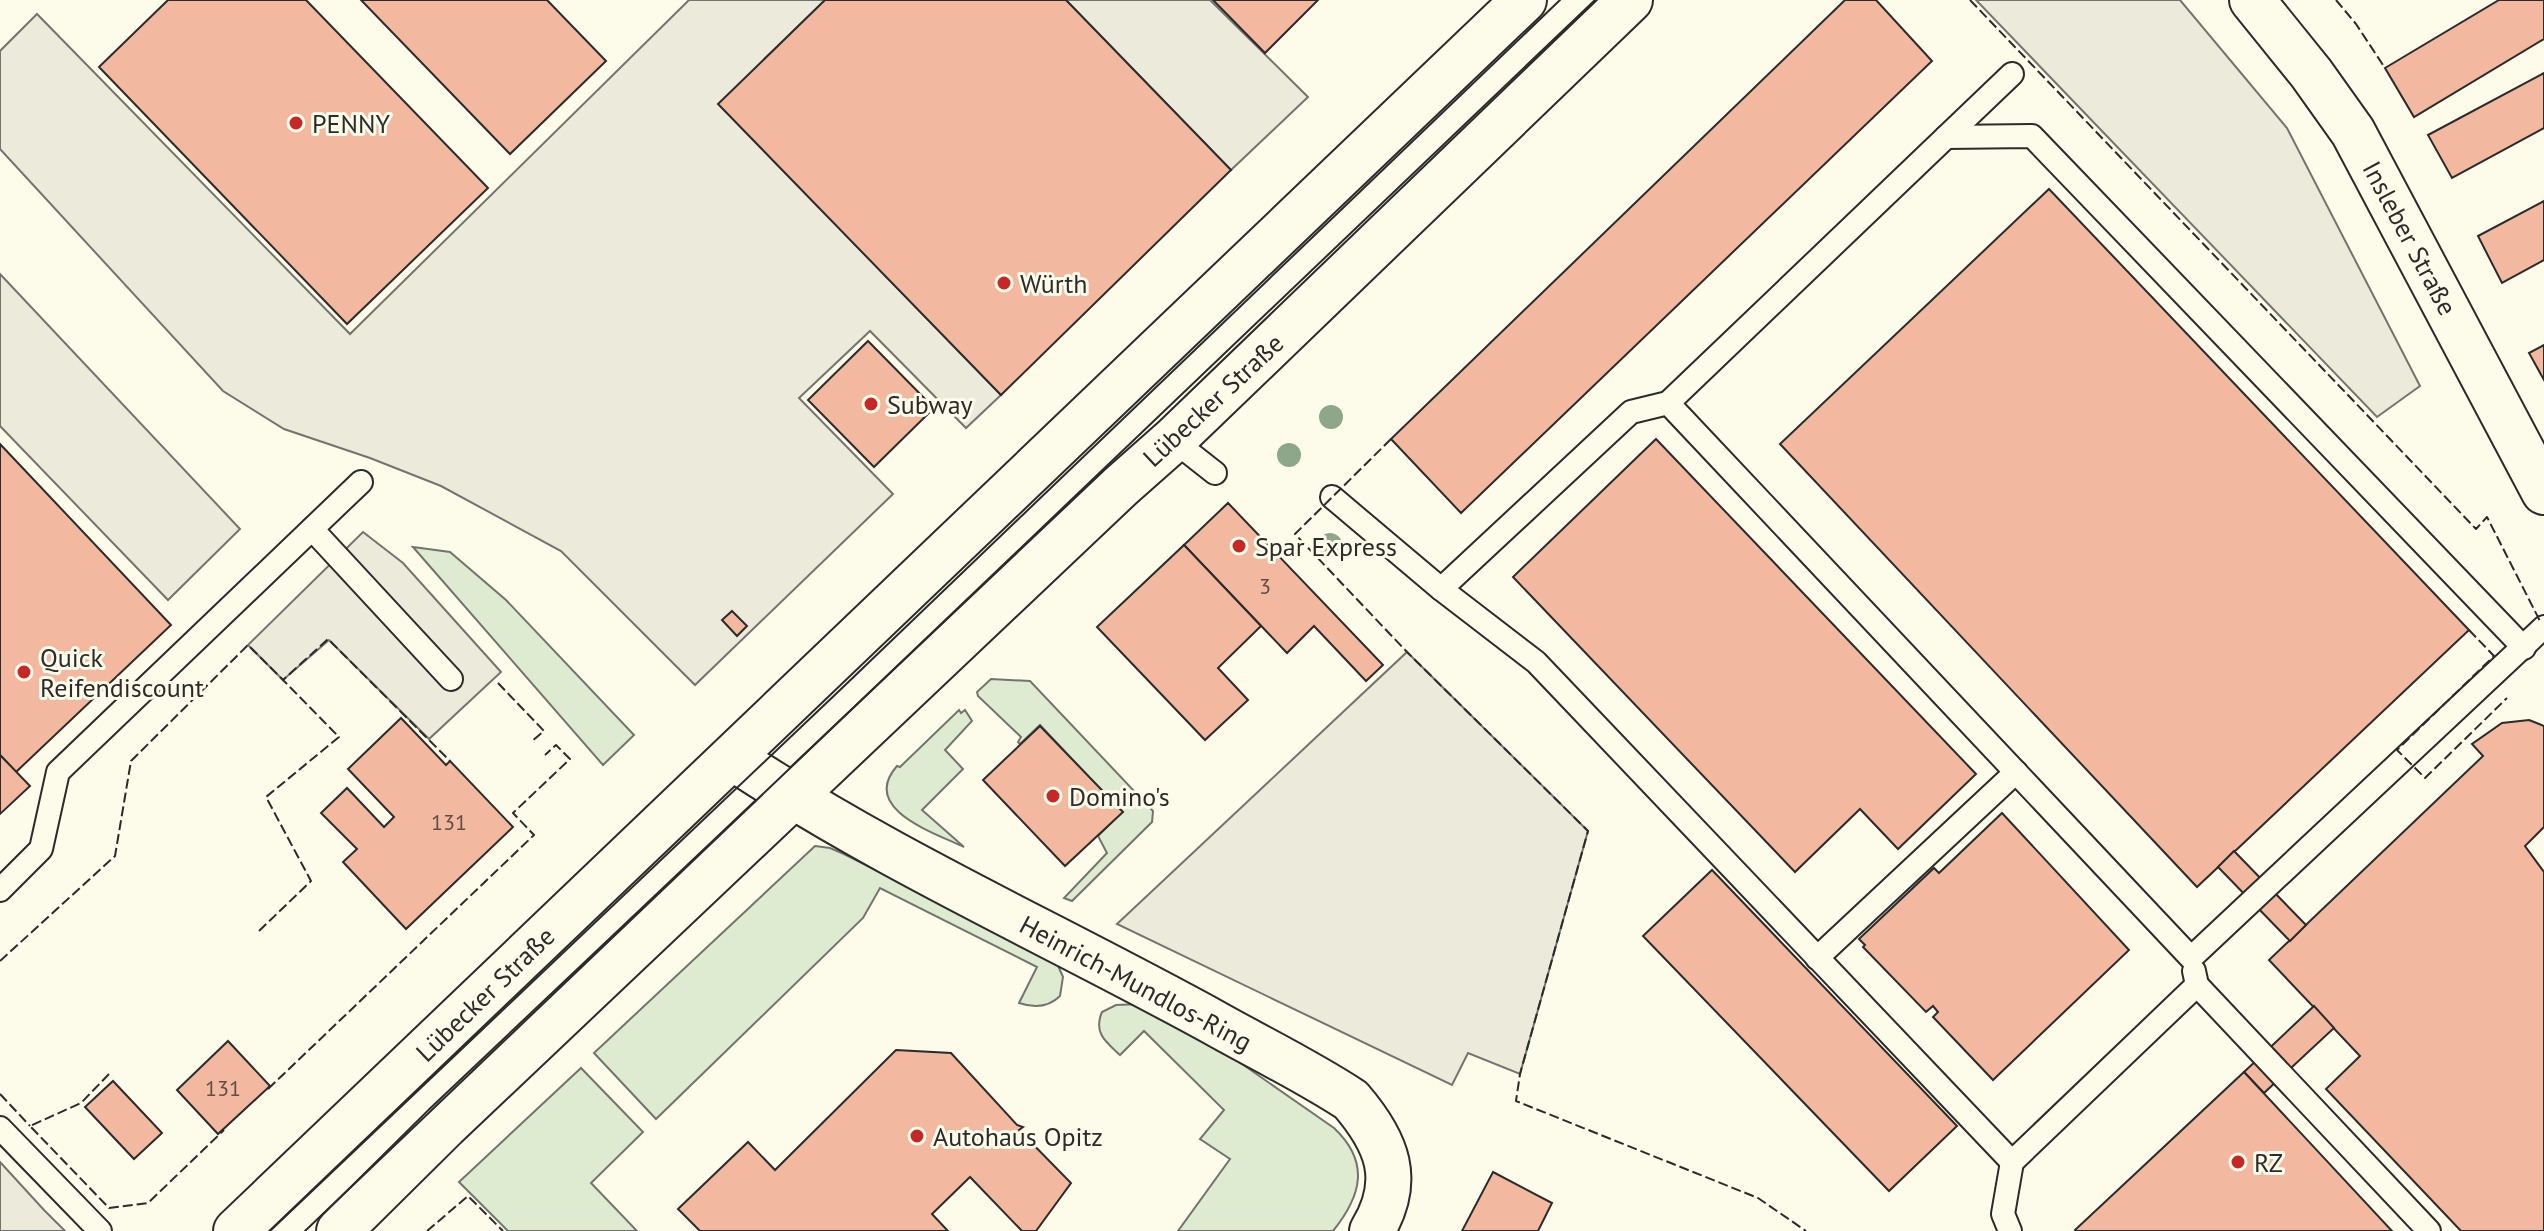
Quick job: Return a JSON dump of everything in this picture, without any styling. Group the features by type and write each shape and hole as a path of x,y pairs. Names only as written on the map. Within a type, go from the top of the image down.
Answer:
{"main road":[{"name":"Lübecker Straße","path":"236,1231 1524,0"},
{"name":"Lübecker Straße","path":"339,1231 445,1126 1173,440 1630,0"},
{"name":"Insleber Straße","path":"2252,0 2319,83 2353,132 2544,492"},
{"path":"733,758 793,797"},
{"name":"Heinrich-Mundlos-Ring","path":"793,797 969,894 1132,978 1351,1100 1374,1129 1388,1166 1390,1188 1372,1231"}],"lane":[{"path":"1441,589 1631,412 1668,403 2012,74"},
{"path":"1946,137 2032,136 2524,648"},
{"path":"1668,403 2191,958 2197,985 2429,1231"},
{"path":"1173,440 1215,473"},
{"path":"0,890 41,849 58,772 361,482"},
{"path":"1332,497 1441,589 1536,662 2012,1162"},
{"path":"312,529 451,679"},
{"path":"2191,958 2544,627"},
{"path":"1817,958 2016,772"},
{"path":"2010,1231 2003,1214 2012,1162 2197,985"},
{"path":"0,1128 100,1231"}],"green space":[{"path":"413,547 450,552 506,600 634,735 603,765"},
{"path":"991,679 1030,681 1153,811 1152,822 1072,901 1064,898 1107,853 1098,836 1122,812 1040,725 1020,744 1018,742 1021,737 978,696 977,692"},
{"path":"959,710 961,713 965,710 972,721 945,750 963,769 922,810 964,847 905,817 887,795 888,781 897,766 900,767"},
{"path":"815,846 844,854 1056,961 1063,977 1060,996 1041,1006 1019,1003 1037,967 880,888 863,918 656,1119 594,1053"},
{"path":"1141,1004 1196,1032 1334,1128 1345,1141 1353,1153 1358,1179 1356,1192 1333,1231 1178,1231 1230,1159 1200,1139 1224,1110 1144,1031 1120,1055 1106,1041 1099,1026 1102,1012 1116,1005"},
{"path":"581,1068 643,1132 591,1183 637,1231 508,1231 459,1182"}],"shaded area":[{"path":"689,0 825,0 719,104 1001,395 966,428 870,331 799,398 893,494 695,685 561,551 441,486 284,429 223,391 0,149 0,51 37,14 350,334"},
{"path":"1066,0 1210,0 1308,97 1231,170"},
{"path":"1976,0 2180,0 2287,128 2420,386 2377,417"},
{"path":"0,274 240,529 168,600 0,426"},
{"path":"363,532 403,563 501,672 429,739 329,640 283,680 248,645"},
{"path":"1407,652 1588,831 1520,1074 1468,1053 1452,1085 1117,924"},
{"path":"0,1162 44,1210 65,1231 0,1231"}],"building":[{"path":"168,0 306,0 488,188 347,324 99,67"},
{"path":"361,0 547,0 606,61 510,154"},
{"name":"Würth","path":"825,0 1066,0 1231,170 1001,395 718,104"},
{"path":"1213,0 1318,0 1265,53"},
{"path":"1845,0 1876,0 1932,61 1461,513 1391,439"},
{"path":"2499,0 2544,0 2544,39 2414,117 2385,68"},
{"path":"2544,73 2544,128 2452,178 2428,135"},
{"path":"2049,189 2469,630 2197,887 1780,444"},
{"path":"2544,201 2544,260 2502,283 2478,236"},
{"name":"Subway","path":"868,341 934,408 874,467 808,400"},
{"path":"2544,345 2544,380 2529,353"},
{"path":"1656,439 1976,774 1898,849 1860,809 1795,872 1513,577"},
{"path":"0,444 171,625 16,772 0,755"},
{"path":"1228,503 1383,665 1366,681 1314,626 1287,653 1184,545"},
{"path":"1184,545 1261,626 1218,668 1248,700 1205,740 1097,627"},
{"path":"732,611 747,626 737,636 722,620"},
{"path":"401,718 446,765 450,761 513,827 406,929 343,862 357,849 321,813 347,788 384,827 394,817 348,769"},
{"path":"2529,720 2544,726 2544,827 2525,846 2544,872 2544,1231 2461,1231 2326,1089 2360,1056 2269,960 2483,756 2472,744 2502,723"},
{"name":"Domino's","path":"1040,726 1123,812 1065,866 983,780"},
{"path":"0,755 30,786 0,814"},
{"path":"2002,813 2129,950 1993,1080 1933,1017 1938,1012 1933,1006 1926,1012 1863,947 1865,945 1859,939 1934,868 1939,873"},
{"path":"2234,851 2306,925 2290,941 2218,867"},
{"path":"1712,870 1957,1126 1889,1191 1643,936"},
{"path":"2314,1006 2334,1028 2264,1093 2244,1072"},
{"path":"228,1041 270,1086 218,1134 177,1090"},
{"name":"Autohaus Opitz","path":"896,1050 951,1053 1017,1125 1023,1127 1019,1130 1071,1183 1036,1231 1022,1231 970,1177 932,1214 948,1231 700,1231 678,1209 748,1142 775,1170"},
{"name":"RZ","path":"2244,1072 2392,1231 2075,1230"},
{"path":"113,1081 162,1133 134,1159 85,1107"},
{"path":"1493,1172 1552,1203 1538,1231 1462,1231"}],"tram line":[{"path":"270,1231 1560,0"},
{"path":"305,1231 1595,0"}],"fence":[{"path":"1970,0 2476,529 2487,517 2541,623"},
{"path":"2336,0 2385,68"},
{"path":"1391,439 1295,534 1407,652 1588,831 1520,1074 1516,1101 1758,1198 1806,1231"},
{"path":"2469,630 2494,656 2397,750 2425,778 2507,698"},
{"path":"259,931 311,881 266,797 339,737 283,680 328,639 450,761"},
{"path":"0,961 115,856 131,761 248,645 283,680"},
{"path":"498,683 544,731 532,741"},
{"path":"268,1089 534,835 513,813 570,759 556,745 545,755"},
{"path":"109,1074 81,1103 30,1126 109,1208 148,1203 224,1130"},
{"path":"0,1094 30,1126"},
{"path":"427,1231 468,1196 503,1231"}],"place":[{"name":"PENNY","path":"296,123"},
{"name":"Würth","path":"1004,283"},
{"name":"Subway","path":"871,404"},
{"name":"Spar Express","path":"1239,546"},
{"name":"Quick Reifendiscount","path":"24,672"},
{"name":"Domino's","path":"1053,796"},
{"name":"Autohaus Opitz","path":"917,1136"},
{"name":"RZ","path":"2238,1162"}]}
